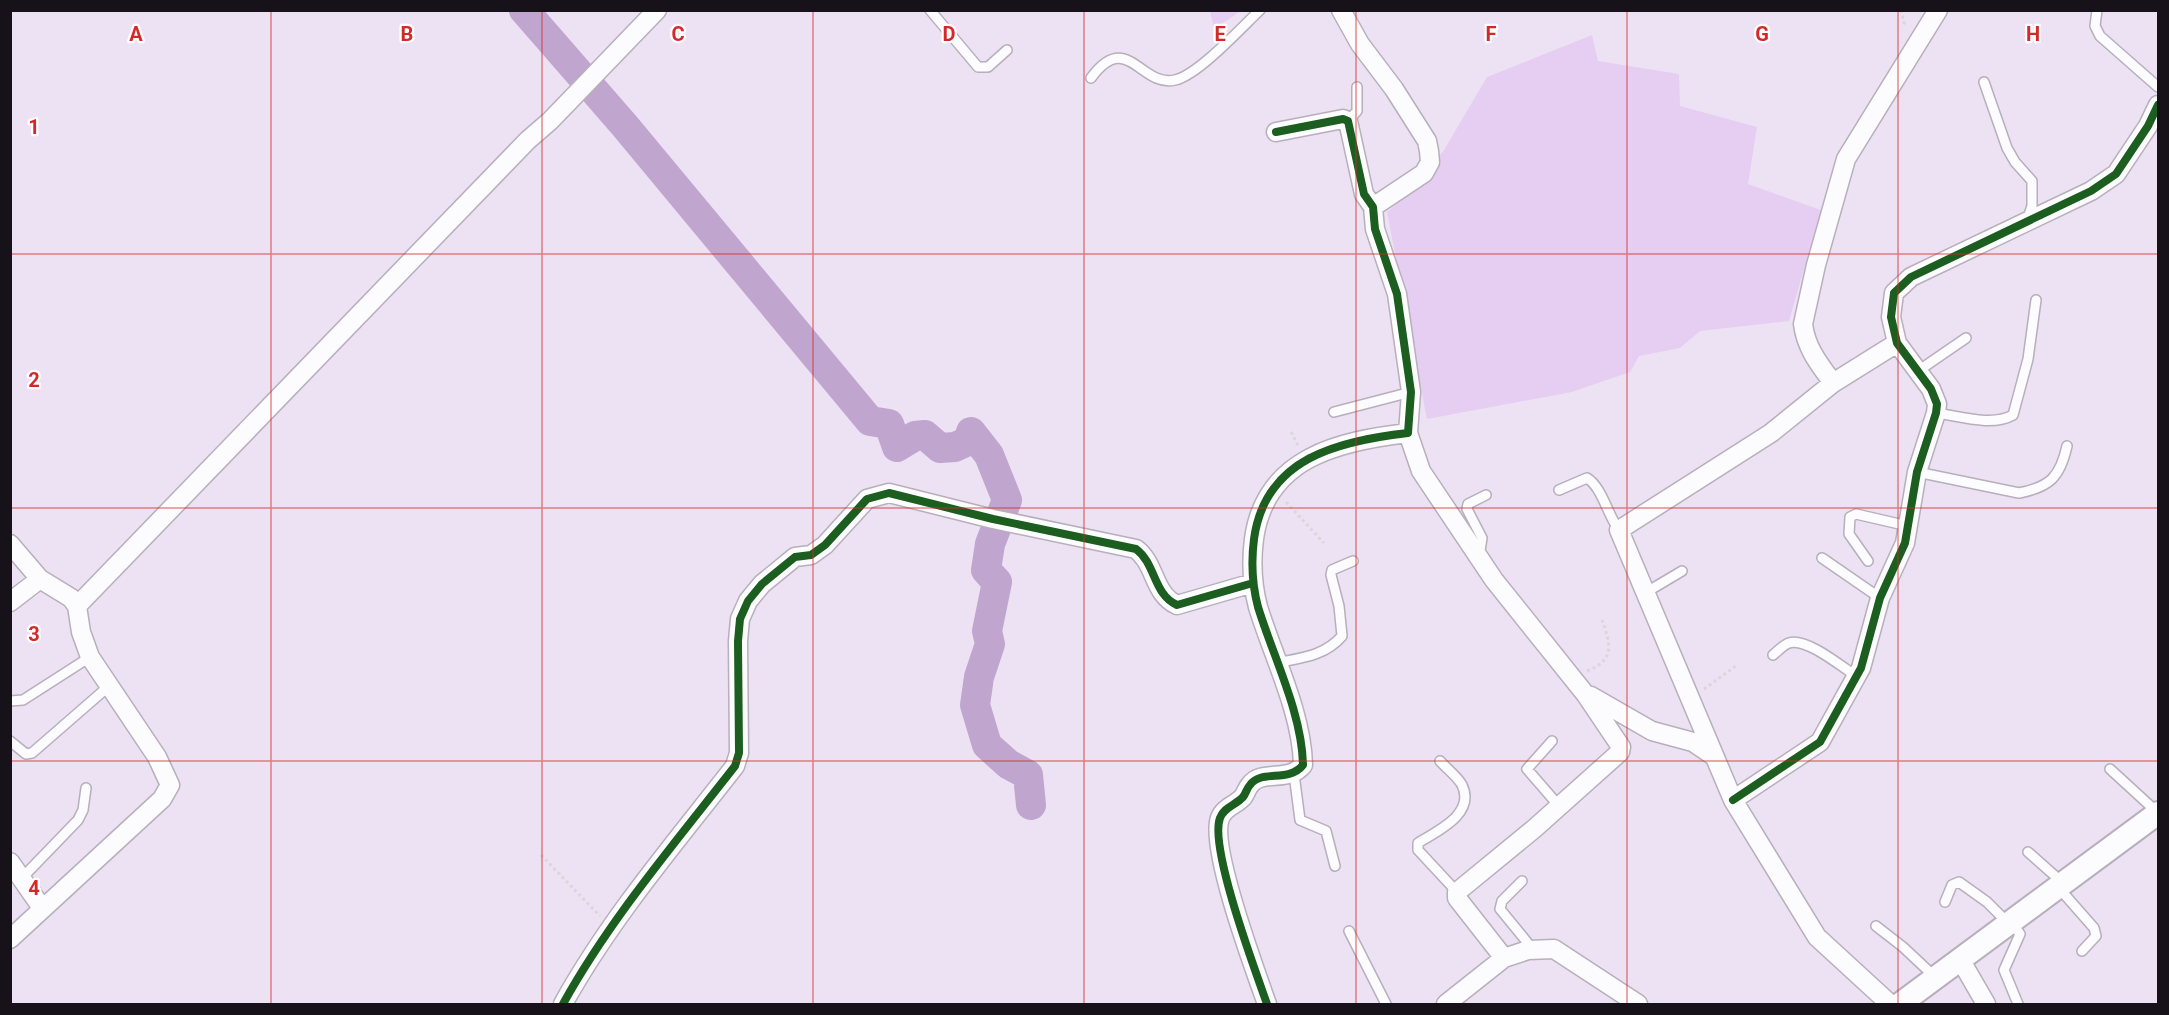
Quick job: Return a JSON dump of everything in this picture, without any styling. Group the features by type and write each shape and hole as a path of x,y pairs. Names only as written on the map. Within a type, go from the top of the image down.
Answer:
{"street":[{"path":"77,606 657,10"},
{"path":"1833,383 1812,355 1804,339 1803,324 1833,202 1846,159 1938,10"},
{"path":"1345,12 1360,44 1394,89 1427,141 1429,151 1430,162 1424,172 1373,207"},
{"path":"1734,800 1820,742 1856,676 1880,598 1905,543 1917,472 1937,404 1931,389 1897,343 1892,317 1894,294 1911,277 2091,191 2116,174 2148,126 2158,105"},
{"path":"1276,132 1343,119 1348,121 1364,194 1373,207 1375,229 1397,294 1411,392 1408,433 1421,471 1494,580 1586,695 1622,747 1620,752 1559,806 1457,892 1457,898 1504,958"},
{"path":"1890,1005 1817,937 1734,800 1619,530 1771,433 1833,383 1897,343"},
{"path":"1267,1005 1224,871 1218,821 1222,812 1239,801 1250,784 1258,778 1294,774 1303,765 1303,749 1253,584 1252,556 1257,515 1272,488 1306,459 1330,448 1377,436 1408,433"},
{"path":"563,1005 612,927 735,766 739,753 738,641 741,619 748,601 762,584 795,557 811,555 825,544 867,499 889,493 993,519 1136,549 1145,556 1157,587 1168,601 1177,605 1253,584"},
{"path":"10,544 40,579 70,598 77,606 81,632 90,657 157,757 170,785 162,799 10,939"},
{"path":"10,602 40,579"},
{"path":"1586,695 1594,696 1652,731 1693,742 1715,757"},
{"path":"1900,1005 2158,813"},
{"path":"10,862 42,908"},
{"path":"1446,1005 1504,958 1528,950 1554,949 1638,1005"},
{"path":"1960,959 1986,1005"}],"lane":[{"path":"930,10 978,67 988,67 1007,50"},
{"path":"1091,78 1102,63 1122,59 1162,80 1174,81 1200,65 1260,10"},
{"path":"2097,10 2095,26 2100,36 2158,87"},
{"path":"1984,82 2007,148 2015,162 2032,180 2032,206 2027,221"},
{"path":"1348,121 1357,111 1357,87"},
{"path":"1936,413 1994,420 2004,420 2013,415 2028,359 2036,300"},
{"path":"1918,371 1966,338"},
{"path":"1334,412 1411,392"},
{"path":"1917,472 2019,493 2034,490 2057,476 2062,469 2067,446"},
{"path":"1560,490 1587,478 1593,482 1610,518 1619,530"},
{"path":"1479,557 1482,538 1467,508 1468,504 1486,495"},
{"path":"1868,561 1848,534 1850,517 1856,514 1908,526"},
{"path":"1822,558 1880,598"},
{"path":"1276,663 1311,657 1332,647 1341,636 1339,606 1331,575 1332,570 1353,561"},
{"path":"1646,593 1682,571"},
{"path":"1773,655 1787,643 1797,642 1826,656 1856,676"},
{"path":"10,701 23,700 90,657"},
{"path":"10,741 26,754 32,753 109,686"},
{"path":"1552,741 1527,769 1559,806"},
{"path":"1440,761 1462,785 1466,802 1459,815 1418,843 1418,850 1457,892"},
{"path":"2110,769 2158,813"},
{"path":"1294,774 1300,820 1326,831 1335,866"},
{"path":"22,878 78,820 83,810 86,788"},
{"path":"2028,852 2061,885 2094,928 2097,936 2082,951"},
{"path":"1522,881 1502,901 1500,909 1527,942 1528,950"},
{"path":"1945,902 1952,885 1959,882 1987,902 2020,934 2019,941 2004,970 2018,1005"},
{"path":"1876,926 1904,947 1936,978"},
{"path":"1349,931 1386,1005"}],"path":[{"path":"1272,488 1324,543"},
{"path":"1572,678 1595,668 1605,661 1609,654 1608,636 1602,620"},
{"path":"1691,699 1737,665"},
{"path":"540,855 588,906 612,927"}],"shaded area":[{"path":"1210,10 1241,11 1214,29"},
{"path":"1592,35 1598,61 1679,74 1680,106 1757,127 1748,184 1821,210 1789,321 1700,331 1680,348 1639,356 1630,372 1572,392 1427,419 1387,212 1417,187 1444,150 1487,77"}],"waterway":[{"path":"524,10 625,126 870,421 889,424 897,447 915,436 925,435 940,448 955,447 968,441 971,432 989,455 1007,500 990,544 986,570 997,582 987,631 990,644 979,677 975,705 987,745 1008,764 1028,775 1031,805"}],"cycle path":[{"path":"1733,800 1820,742 1861,668 1880,598 1905,543 1917,472 1937,404 1931,389 1897,343 1891,317 1894,293 1911,277 2091,191 2116,174 2148,126 2158,105"},
{"path":"1267,1004 1235,909 1221,855 1218,833 1222,814 1243,797 1255,780 1290,773 1303,765 1298,725 1256,598 1253,573 1254,539 1261,512 1273,489 1289,472 1331,449 1408,433 1411,392 1397,294 1375,229 1373,207 1364,194 1348,121 1343,119 1276,132"},
{"path":"563,1004 622,912 735,766 739,753 738,641 740,619 748,601 762,584 795,557 811,555 825,545 867,499 889,493 993,519 1136,549 1143,555 1163,594 1177,605 1253,583"}]}
